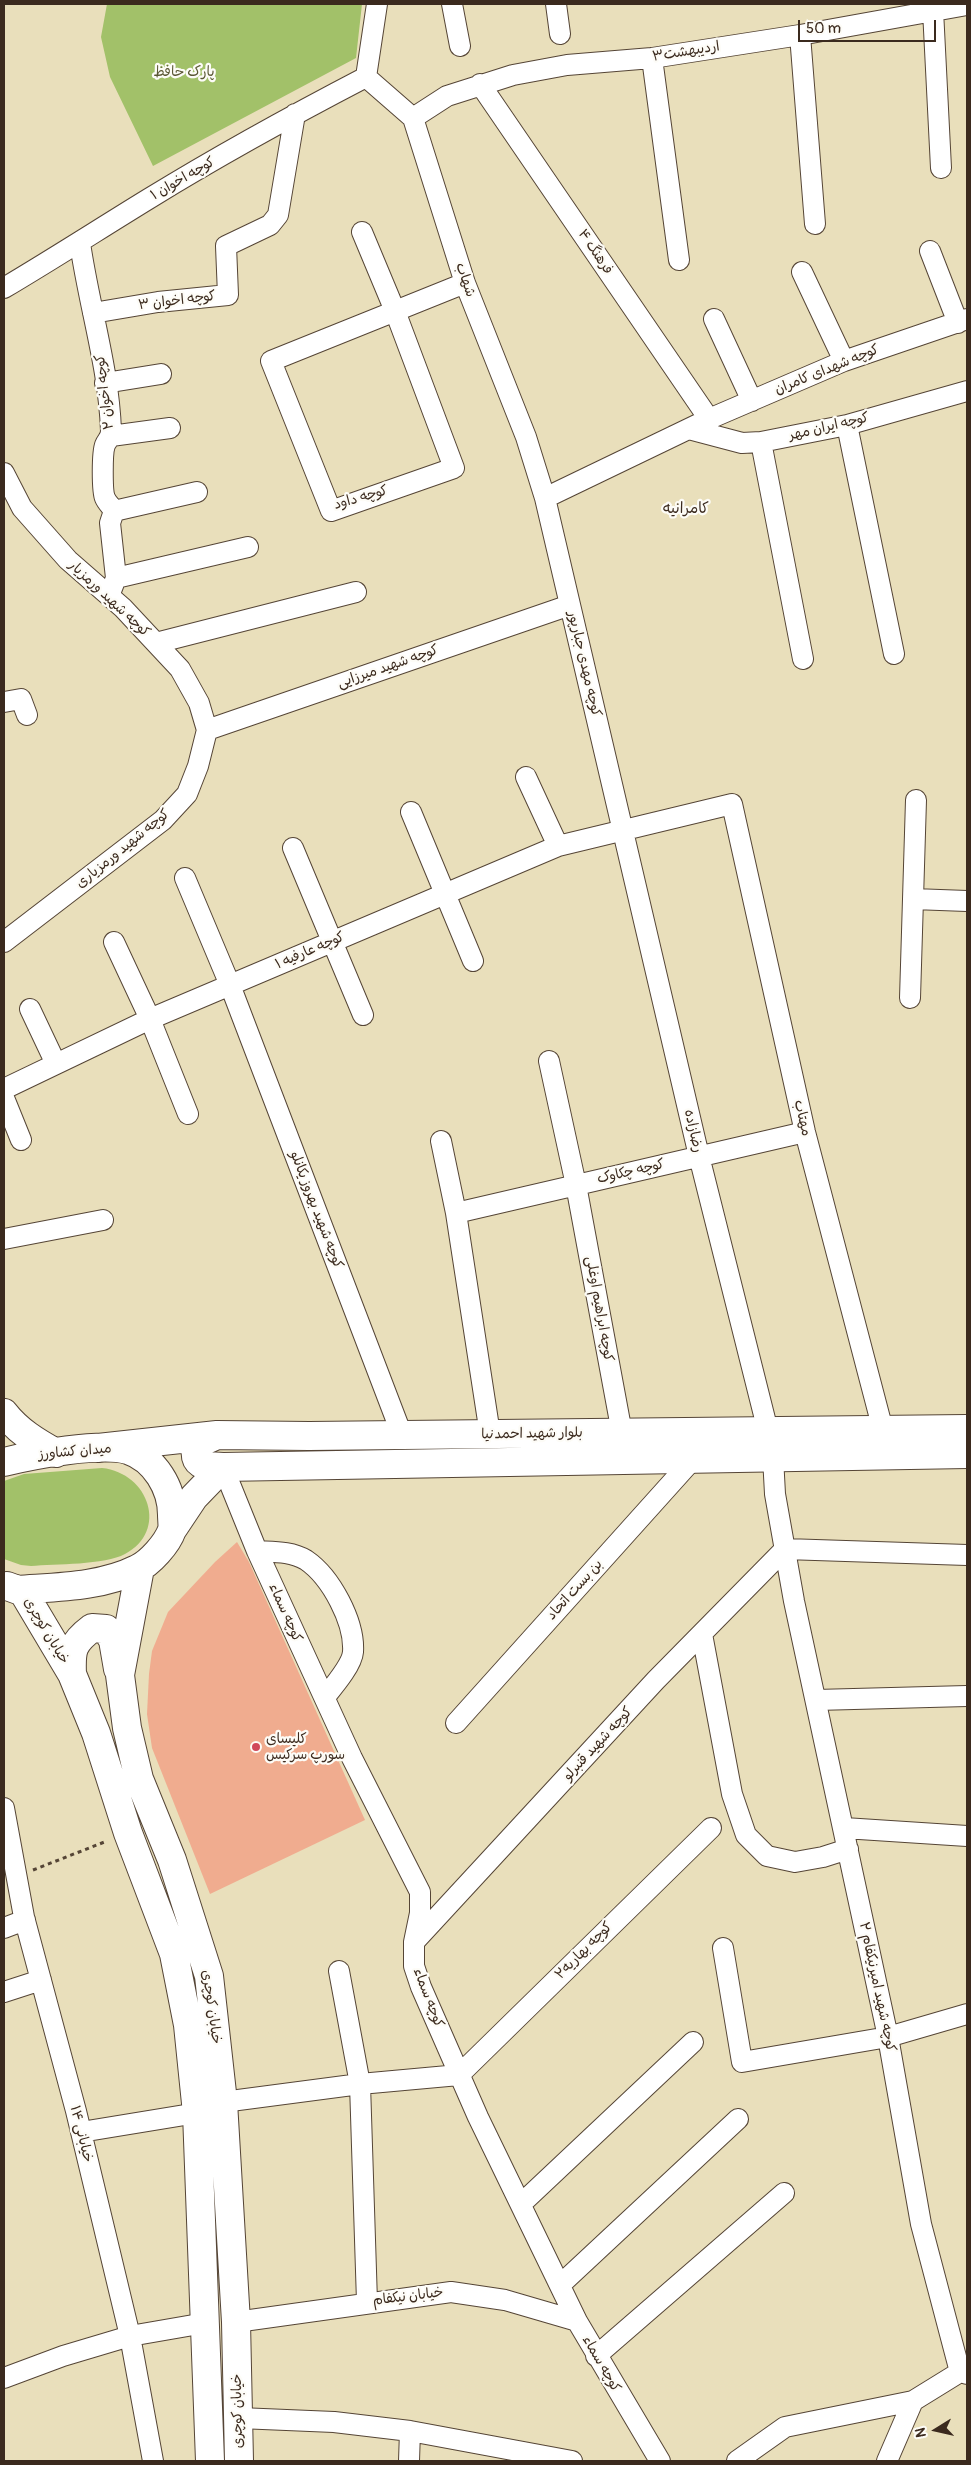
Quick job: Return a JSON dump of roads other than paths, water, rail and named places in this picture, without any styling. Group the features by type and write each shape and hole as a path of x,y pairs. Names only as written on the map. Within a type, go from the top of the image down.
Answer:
{"main road":[{"path":"4,1413 11,1422 31,1439 56,1453"},
{"name":"بلوار شهید احمدنیا","path":"217,1435 197,1444 194,1454 198,1461 205,1466 694,1458 770,1444 883,1430 967,1429"},
{"name":"بلوار شهید احمدنیا","path":"98,1448 217,1435 622,1433 770,1444 967,1454"},
{"name":"میدان کشاورز","path":"4,1462 98,1448 126,1449 141,1455 162,1476 172,1500 172,1530"},
{"path":"13,1587 110,1581 140,1568 156,1553 194,1497 223,1467"},
{"name":"خیابان کوچری","path":"140,1568 120,1676 127,1728 139,1779 172,1860 209,1976 222,2102 236,2322 239,2461"},
{"name":"خیابان کوچری","path":"13,1587 72,1674 96,1734 128,1833 174,1954 188,2025 197,2113 210,2461"},
{"path":"72,1674 72,1651 79,1638 92,1628 106,1629 113,1640 120,1676"}],"street":[{"path":"377,4 366,77 413,118"},
{"path":"452,4 460,46"},
{"path":"556,4 560,34"},
{"name":"اردیبهشت۳","path":"413,118 446,96 513,75 568,65 652,58 800,35 931,7 967,5"},
{"path":"931,7 941,168"},
{"path":"800,35 815,224"},
{"path":"652,58 679,260"},
{"name":"کوچه اخوان ۱","path":"4,288 80,243 150,198 295,114 366,77"},
{"name":"فرهنگ ۴","path":"480,84 709,419"},
{"name":"کوچه اخوان ۳","path":"93,313 158,302 228,295 226,246 270,224 278,215 295,114"},
{"name":"شهاب","path":"413,118 465,283 526,437 545,498"},
{"path":"362,232 395,311"},
{"name":"کوچه اخوان ۲","path":"80,243 85,283 93,313 105,383 111,436 104,446 104,475 105,498 114,511 110,523 112,587"},
{"path":"930,251 963,321"},
{"path":"802,272 844,361"},
{"name":"کوچه داود","path":"395,311 454,468 331,510 271,362 395,311 465,283"},
{"path":"714,319 752,401"},
{"name":"کوچه شهدای کامران","path":"545,498 709,419 844,361 963,321"},
{"path":"105,383 161,374"},
{"name":"کوچه ایران مهر","path":"689,429 742,444 761,442 847,425 967,391"},
{"path":"847,425 894,654"},
{"path":"111,436 170,428"},
{"path":"761,442 803,659"},
{"name":"کوچه شهید ورمزیار","path":"4,472 22,508 68,560 112,587 156,643 180,669 199,703 207,730"},
{"path":"114,511 197,492"},
{"name":"کوچه مهدی جبارپور","path":"545,498 623,830"},
{"path":"112,587 248,547"},
{"path":"156,643 356,592"},
{"name":"کوچه شهید میرزایی","path":"207,730 570,605"},
{"path":"4,702 21,699 27,715"},
{"name":"کوچه شهید ورمزیاری","path":"4,942 164,820 186,794 198,766 207,730"},
{"path":"526,777 558,846"},
{"path":"910,998 916,800"},
{"name":"کوچه عارفیه ۱","path":"4,1089 150,1019 558,846 732,804"},
{"name":"مهتاب","path":"732,804 805,1132 883,1430"},
{"path":"411,812 473,961"},
{"name":"رضازاده","path":"623,830 699,1156 770,1444 775,1494 785,1549"},
{"path":"293,848 363,1016"},
{"name":"کوچه شهید بهروز یکانلو","path":"185,878 230,986 402,1435"},
{"path":"913,899 967,901"},
{"path":"114,942 150,1019 188,1114"},
{"path":"30,1009 56,1064"},
{"name":"کوچه ابراهیم اوغلی","path":"549,1061 576,1185 622,1433"},
{"path":"4,1098 20,1140"},
{"name":"کوچه چکاوک","path":"456,1213 805,1132"},
{"path":"441,1141 456,1213 490,1434"},
{"path":"4,1239 103,1220"},
{"name":"بن بست اتحاد","path":"456,1723 694,1458"},
{"name":"کوچه سماء","path":"223,1467 257,1551 352,1758 420,1892 420,1913 414,1942 414,1966 421,1987 459,2074 577,2321 596,2356 660,2461"},
{"path":"785,1549 967,1555"},
{"name":"کوچه شهید امیرنیکفام ۲","path":"785,1549 794,1601 888,2037 921,2224 964,2373"},
{"name":"کوچه شهید قنبرلو","path":"414,1942 702,1634 785,1549"},
{"path":"257,1551 285,1552 306,1560 331,1585 351,1626 354,1654 340,1679 325,1697"},
{"path":"702,1634 732,1794 746,1835 767,1856 795,1862 824,1857 848,1848"},
{"path":"816,1700 967,1696"},
{"name":"خیابانی ۱۴","path":"4,1808 25,1920 81,2132 130,2336 153,2461"},
{"name":"کوچه بهاریه۲","path":"459,2074 711,1828"},
{"path":"844,1828 967,1836"},
{"path":"4,1928 25,1920"},
{"path":"723,1948 742,2062 888,2037 967,2014"},
{"path":"339,1971 360,2084 367,2302"},
{"path":"4,1992 41,1980"},
{"path":"521,2204 693,2042"},
{"path":"222,2102 360,2084 459,2074"},
{"path":"81,2132 197,2113"},
{"path":"560,2285 738,2119"},
{"path":"596,2356 784,2192"},
{"name":"خیابان نیکفام","path":"236,2322 367,2302 451,2292 505,2300 577,2321"},
{"path":"4,2378 63,2356 130,2336 205,2323"},
{"path":"737,2461 785,2427 912,2401 964,2373 967,2349"},
{"path":"887,2461 912,2401"},
{"path":"239,2418 334,2422 410,2431 542,2458 572,2461"},
{"path":"409,2461 410,2431"}],"place":[{"name":"کلیسای سورپ سرکیس","path":"256,1747"}],"district":[{"name":"کامرانیه","path":"686,509"}],"park label":[{"name":"پارک حافظ","path":"184,72"}]}
